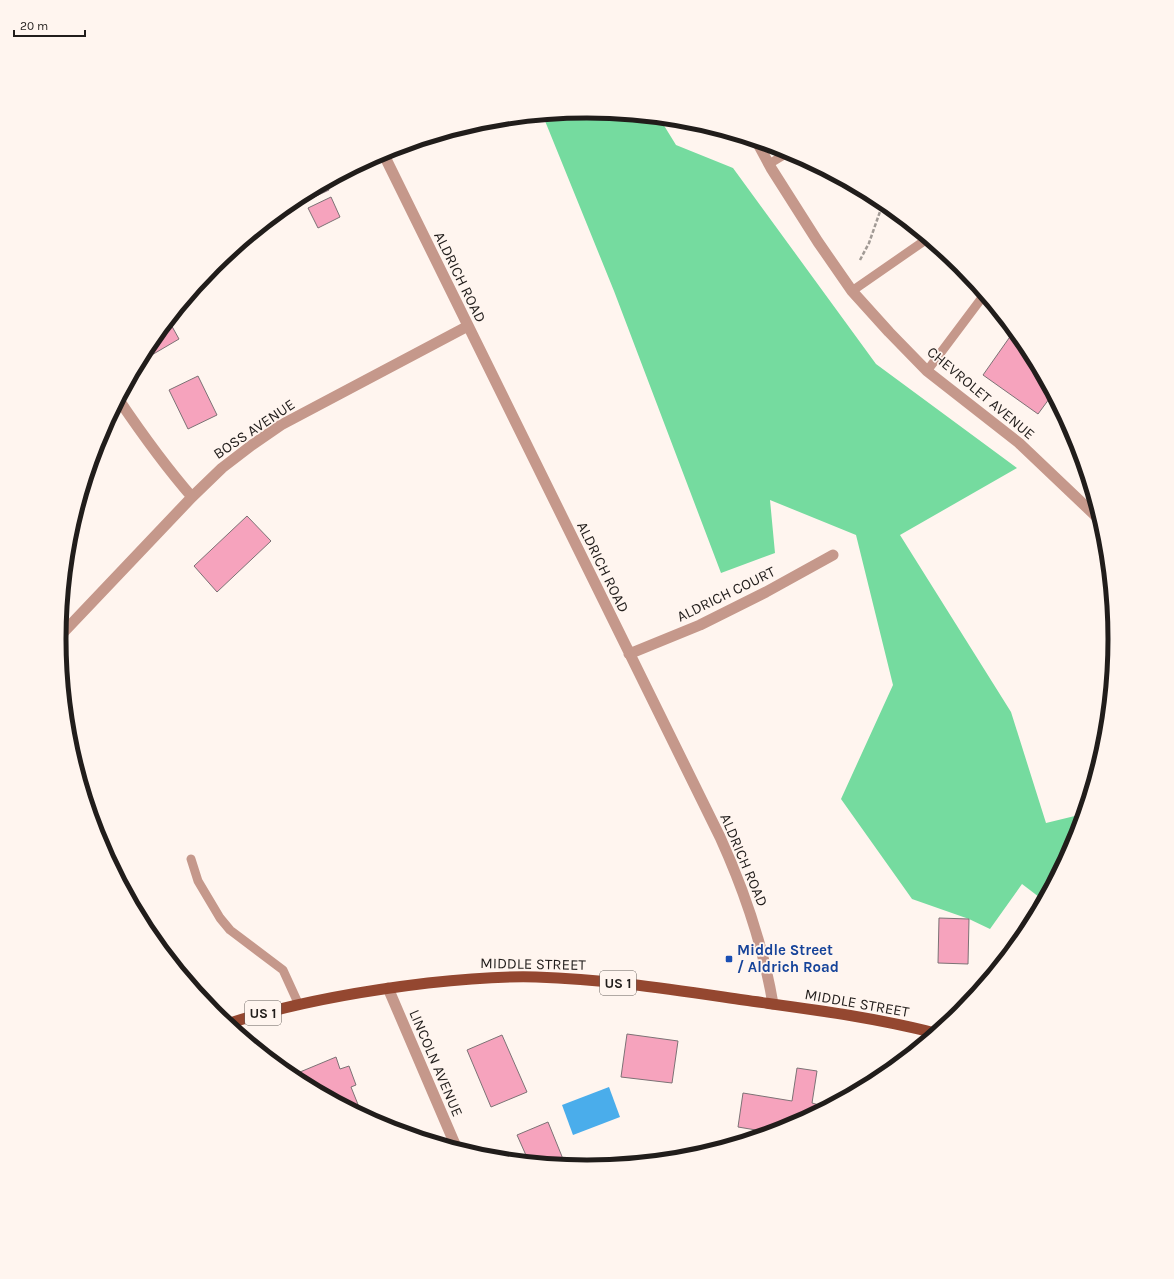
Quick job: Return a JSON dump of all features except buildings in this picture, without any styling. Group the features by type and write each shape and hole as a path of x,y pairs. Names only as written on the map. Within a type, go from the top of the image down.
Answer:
{"main road":[{"name":"MIDDLE STREET","path":"234,1022 299,1005 388,988 490,977 536,977 612,982 773,1004 845,1015 930,1032"}],"street":[{"name":"CHEVROLET AVENUE","path":"761,148 818,242 852,291 927,371 1019,442 1092,512"},
{"name":"ALDRICH ROAD","path":"386,159 735,870 757,930 765,960 773,1004"},
{"name":"BOSS AVENUE","path":"66,630 192,497 222,468 281,425 468,326"},
{"path":"122,405 148,444 192,497"},
{"name":"ALDRICH COURT","path":"629,654 700,625 766,592 833,555"},
{"name":"LINCOLN AVENUE","path":"388,988 455,1144"}],"lane":[{"path":"769,164 782,157"},
{"path":"852,291 923,242"},
{"path":"927,371 981,299"},
{"path":"191,859 198,881 220,918 230,930 283,970 299,1005"}],"path":[{"path":"860,260 871,237 881,209"}],"green space":[{"path":"587,118 663,124 676,145 733,168 876,364 1017,468 900,535 1011,712 1046,823 1077,816 1054,870 1039,897 1022,884 990,929 969,919 912,899 841,799 893,685 856,535 770,500 775,553 721,573 614,291 545,121"}],"water":[{"path":"609,1087 620,1117 573,1135 562,1105"}],"place":[{"name":"Middle Street / Aldrich Road","path":"729,959"}]}
